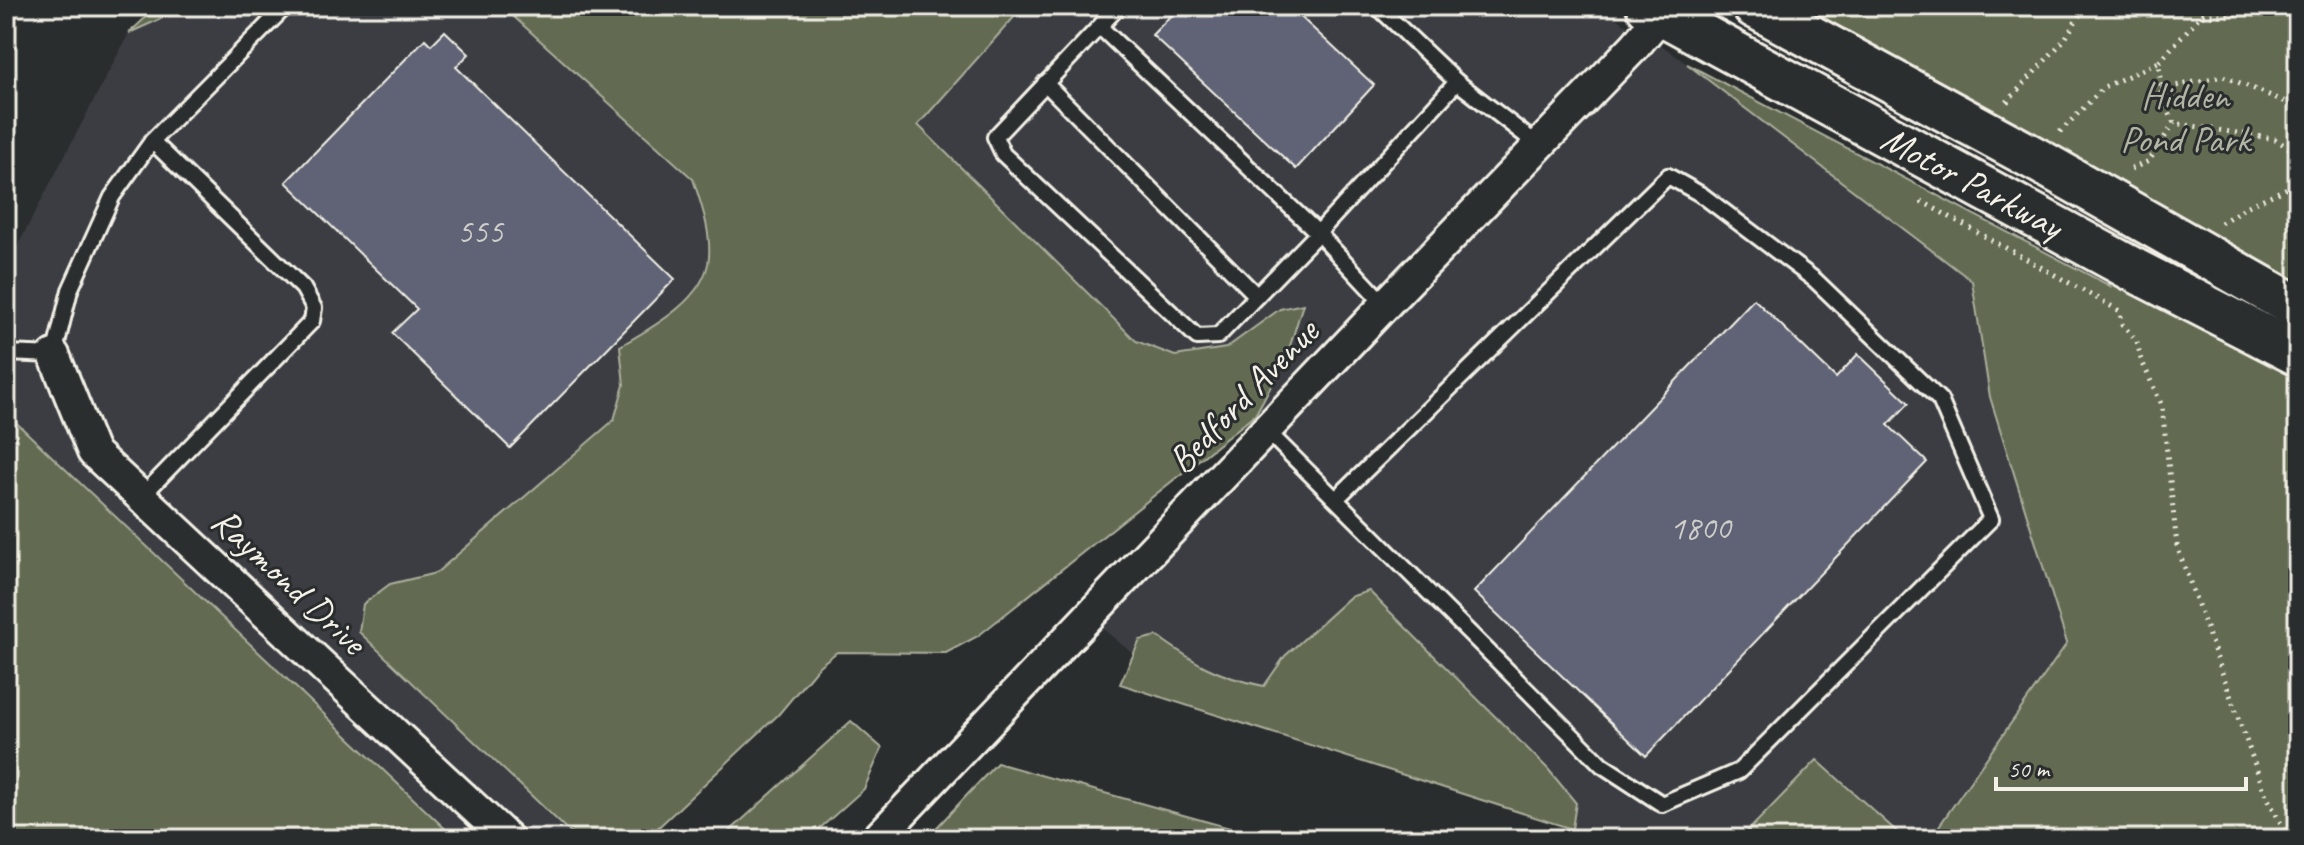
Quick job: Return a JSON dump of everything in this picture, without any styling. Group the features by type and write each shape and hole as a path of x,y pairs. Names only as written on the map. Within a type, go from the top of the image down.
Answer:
{"main road":[{"name":"Motor Parkway","path":"1754,6 2041,162 2298,308"},
{"name":"Motor Parkway","path":"1658,8 2134,270 2298,354"}],"street":[{"name":"Bedford Avenue","path":"877,839 1635,46 1658,8"},
{"name":"Raymond Drive","path":"54,355 93,452 508,839"}],"lane":[{"path":"7,353 54,355 70,290 112,197 152,141 286,6"},
{"path":"1119,6 995,137 1003,154 1197,337 1218,336 1457,82"},
{"path":"1377,6 1457,82 1538,145"},
{"path":"1100,27 1318,233 1385,305"},
{"path":"1045,83 1257,296"},
{"path":"141,497 312,321 314,308 303,288 152,141"},
{"path":"1266,430 1602,765 1662,804 1739,771 1991,519 1940,400 1815,280 1702,195 1668,176 1336,499"}],"path":[{"path":"2003,106 2065,39 2085,6"},
{"path":"2058,134 2104,87 2159,62 2209,6"},
{"path":"2201,15 2232,15 2259,6"},
{"path":"2159,62 2161,94 2174,123"},
{"path":"2161,89 2223,76 2298,107"},
{"path":"2174,123 2275,139 2298,154"},
{"path":"2129,170 2149,161 2174,123"},
{"path":"2216,227 2246,207 2298,183"},
{"path":"2066,282 2120,311 2122,324 2137,341 2141,359 2162,406 2177,546 2265,793 2289,839"}],"shaded area":[{"path":"189,6 502,6 693,179 706,219 710,260 697,290 661,324 620,346 624,385 614,420 436,573 390,584 363,604 359,632 577,839 456,839 6,413 6,268 129,33"},
{"path":"1024,6 1593,6 1653,39 1972,281 1990,397 2067,643 1930,839 1905,839 1817,760 1740,839 1594,839 1572,829 1576,803 1285,656 1264,686 1232,679 1194,662 1157,636 1140,640 1133,654 1095,622 1267,443 1255,415 1286,359 1303,304 1280,309 1226,348 1175,356 1136,341 918,124"}],"green space":[{"path":"158,6 189,6 129,33"},
{"path":"502,6 1024,6 918,125 1136,341 1175,356 1226,348 1280,309 1303,304 1286,359 1255,415 978,636 946,653 837,652 819,666 778,715 646,839 577,839 359,632 363,604 390,584 436,573 614,420 624,385 620,346 688,299 706,272 708,237 693,179"},
{"name":"Hidden Pond Park","path":"1754,6 2298,6 2298,308"},
{"path":"1687,64 2110,286 2100,266 2298,354 2298,839 1930,839 2067,643 1990,397 1972,281"},
{"path":"6,413 456,839 6,839"},
{"path":"1369,591 1548,769 1576,803 1572,829 1120,684 1140,640 1157,636 1207,668 1264,686 1285,656 1350,597"},
{"path":"851,721 882,748 864,789 808,839 721,839"},
{"path":"1817,760 1905,839 1740,839"},
{"path":"997,763 1269,839 926,839"}],"building":[{"path":"1180,6 1289,6 1374,85 1296,169 1152,35"},
{"path":"445,31 469,54 456,67 675,279 510,448 392,333 417,309 286,182 425,39 431,45"},
{"path":"1754,299 1836,378 1858,354 1909,403 1888,425 1927,462 1646,756 1474,592"}]}
